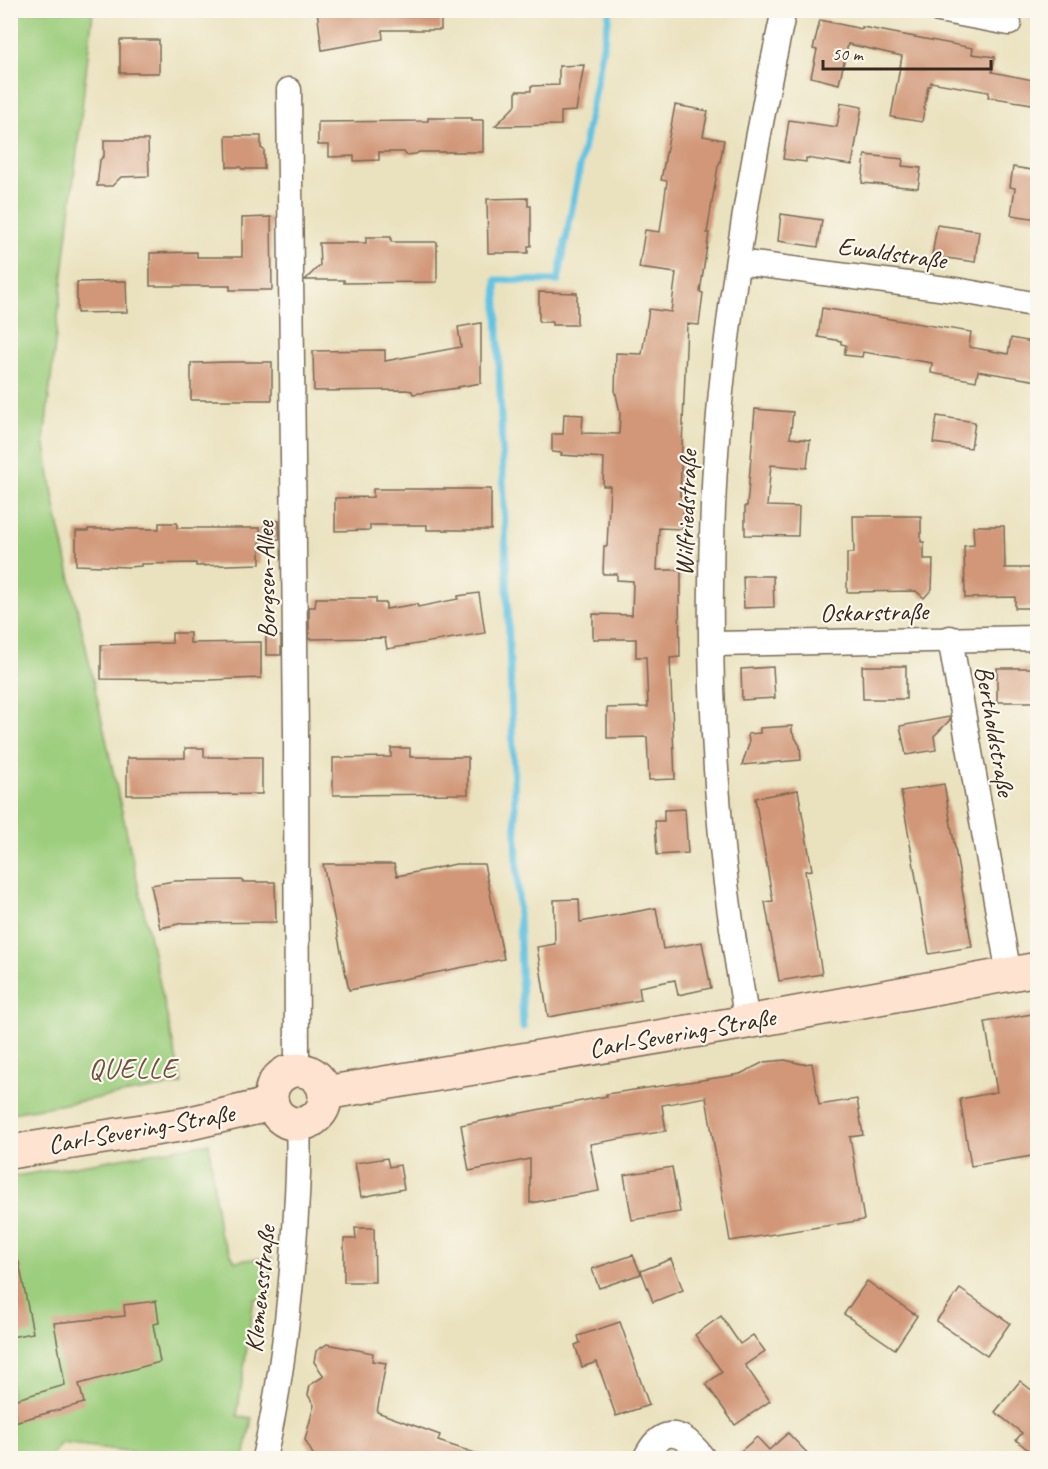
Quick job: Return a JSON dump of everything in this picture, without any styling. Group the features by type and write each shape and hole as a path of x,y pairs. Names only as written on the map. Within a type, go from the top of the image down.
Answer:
{"street":[{"name":"Wilfriedstraße","path":"747,1022 731,926 720,825 713,721 712,561 715,479 725,355 759,124 784,10"},
{"path":"939,10 1009,22"},
{"name":"Borgsen-Allee","path":"289,90 297,1070"},
{"name":"Ewaldstraße","path":"738,262 962,291 1038,305"},
{"name":"Bertholdstraße","path":"950,638 1023,972"},
{"name":"Oskarstraße","path":"712,644 1038,638"},
{"name":"Carl-Severing-Straße","path":"325,1093 747,1022 1023,972"},
{"path":"297,1070 312,1074 323,1085 325,1093 325,1103 315,1118 308,1122 298,1124 285,1121 272,1104 276,1081 282,1075 297,1070"},
{"name":"Carl-Severing-Straße","path":"10,1152 186,1124 272,1104"},
{"name":"Klemensstraße","path":"264,1458 291,1290 300,1158 298,1124"},
{"path":"645,1458 656,1441 671,1434 684,1438 703,1458"}],"green space":[{"path":"11,10 93,11 44,440 56,512 182,1084 11,1113"},
{"path":"209,1143 219,1233 235,1261 272,1257 269,1301 254,1299 237,1416 252,1418 244,1458 184,1458 61,1443 48,1458 11,1458 11,1177"}],"building":[{"path":"317,10 441,10 441,30 382,30 383,39 322,50"},
{"path":"820,20 973,48 972,54 995,57 992,72 1038,81 1038,105 988,97 989,92 931,82 928,86 922,122 891,117 902,56 848,44 839,84 811,77 817,50 813,49"},
{"path":"120,40 159,40 159,73 120,73"},
{"path":"584,65 576,111 561,112 561,125 495,126 516,105 516,91 531,91 531,86 559,85 559,66"},
{"path":"841,103 862,107 852,165 806,158 806,162 783,159 789,120 837,127"},
{"path":"675,105 708,111 703,136 724,140 707,233 709,233 700,292 703,293 699,325 687,324 680,496 684,496 683,529 659,528 657,570 681,570 680,657 670,658 675,779 649,780 647,737 607,738 607,708 648,707 646,657 636,657 636,639 593,639 593,614 632,615 633,581 617,580 617,574 603,574 610,486 603,486 604,458 561,455 562,453 552,452 552,434 563,434 564,414 583,415 582,433 619,434 620,413 615,394 616,353 642,354 649,309 671,312 676,273 639,268 645,230 660,232 667,181 661,180"},
{"path":"428,118 483,120 483,152 419,152 406,155 404,152 379,152 379,160 354,161 354,156 329,157 329,145 318,145 318,122 428,121"},
{"path":"226,136 261,136 264,169 227,167"},
{"path":"104,140 148,140 149,176 121,177 112,186 97,186 100,160 104,156"},
{"path":"865,155 903,159 902,166 921,168 918,188 862,183"},
{"path":"1013,167 1038,171 1038,219 1011,215 1015,188 1010,187"},
{"path":"528,198 528,206 531,206 531,246 528,246 528,253 488,253 487,199"},
{"path":"781,214 822,220 818,247 778,241"},
{"path":"271,217 272,290 230,290 230,286 150,286 150,253 197,252 197,257 242,257 242,218"},
{"path":"937,225 979,231 975,262 932,256"},
{"path":"366,237 391,237 391,242 437,242 437,282 344,283 344,280 305,280 320,265 319,243 366,243"},
{"path":"126,281 127,312 77,313 77,282"},
{"path":"539,292 577,293 577,325 552,325 552,322 539,322"},
{"path":"822,308 971,332 969,347 1008,354 1011,338 1038,343 1038,381 978,371 976,381 931,373 932,363 863,352 862,357 844,355 846,345 841,344 841,341 818,337"},
{"path":"481,323 481,383 413,394 412,391 406,390 314,391 313,351 385,350 385,361 461,347 458,327"},
{"path":"272,362 272,400 191,400 191,363"},
{"path":"755,409 793,412 790,438 810,440 807,468 771,465 767,506 799,507 798,536 745,535 745,506 747,506"},
{"path":"937,416 975,422 971,448 933,443"},
{"path":"373,489 491,489 491,530 427,530 427,525 370,525 370,530 335,531 335,498 373,497"},
{"path":"853,516 921,516 921,542 924,542 924,559 933,559 932,589 924,598 916,591 847,592 847,553 854,553"},
{"path":"264,521 279,521 280,539 265,539"},
{"path":"159,523 177,523 177,528 260,528 260,564 196,566 196,563 141,564 141,566 128,567 76,565 76,531 159,529"},
{"path":"973,526 1004,526 1005,568 1038,568 1038,604 1033,604 1033,608 1015,608 1015,597 965,598 964,546 974,545"},
{"path":"743,576 773,576 774,607 744,608"},
{"path":"479,593 485,633 387,649 385,638 309,639 309,607 315,607 316,598 376,598 376,603 386,603 386,609 417,604 418,607"},
{"path":"172,633 190,633 190,643 261,642 261,678 101,679 101,645 172,643"},
{"path":"266,636 281,636 281,655 266,655"},
{"path":"862,666 906,666 906,699 863,699"},
{"path":"773,667 775,698 742,700 741,669"},
{"path":"997,668 1035,668 1035,671 1038,671 1035,702 997,702"},
{"path":"949,717 950,720 934,736 936,750 906,755 900,726"},
{"path":"792,726 792,732 800,746 801,760 742,765 749,744 748,734 760,733 760,728"},
{"path":"185,748 204,748 204,757 262,757 262,794 127,795 127,758 185,758"},
{"path":"391,748 410,748 410,757 468,757 468,794 333,795 333,758 391,757"},
{"path":"944,784 972,947 929,954 901,791"},
{"path":"798,790 812,870 805,871 822,974 779,981 765,902 773,901 755,798"},
{"path":"685,809 688,853 657,855 655,821 664,821 664,810"},
{"path":"323,864 394,864 397,876 456,864 484,864 504,959 349,990"},
{"path":"242,880 242,882 275,882 276,922 183,923 160,928 151,885 174,881"},
{"path":"579,899 580,922 656,908 663,949 702,942 711,988 678,995 675,980 639,987 641,1000 548,1017 537,947 555,944 554,900"},
{"path":"1038,1013 1038,1155 971,1166 960,1099 997,1092 985,1022"},
{"path":"785,1060 802,1064 812,1063 819,1105 857,1099 863,1135 850,1137 864,1220 730,1241 706,1097 662,1105 666,1131 590,1144 599,1191 530,1203 530,1159 469,1171 461,1125 607,1096 606,1094 740,1074 764,1062"},
{"path":"387,1158 389,1167 400,1165 404,1189 361,1197 355,1163"},
{"path":"672,1167 680,1212 632,1220 624,1175"},
{"path":"355,1228 374,1228 375,1282 344,1282 344,1239 356,1239"},
{"path":"633,1255 641,1274 599,1288 592,1269"},
{"path":"671,1259 683,1290 653,1302 641,1271"},
{"path":"19,1262 33,1333 10,1337 10,1263"},
{"path":"867,1281 917,1316 895,1349 844,1314"},
{"path":"960,1289 1010,1323 987,1356 936,1321"},
{"path":"156,1301 159,1323 153,1324 160,1362 79,1384 84,1403 14,1422 10,1412 10,1401 65,1385 54,1323 125,1316 124,1305"},
{"path":"721,1316 740,1344 753,1335 765,1351 745,1365 770,1401 735,1425 706,1384 722,1372 695,1335"},
{"path":"620,1322 649,1405 616,1416 597,1362 582,1367 575,1345 580,1343 578,1336"},
{"path":"327,1344 373,1353 372,1361 386,1363 377,1412 440,1435 438,1441 481,1455 481,1458 315,1458 305,1440 314,1405 308,1395 310,1385 324,1376 314,1362 316,1351"},
{"path":"1020,1381 1038,1395 1038,1458 1016,1440 1022,1433 995,1412"},
{"path":"788,1433 812,1458 733,1458 757,1437 769,1450"}],"waterway":[{"path":"523,1027 496,280 558,281 610,10"}],"district":[{"name":"QUELLE","path":"133,1068"}]}
